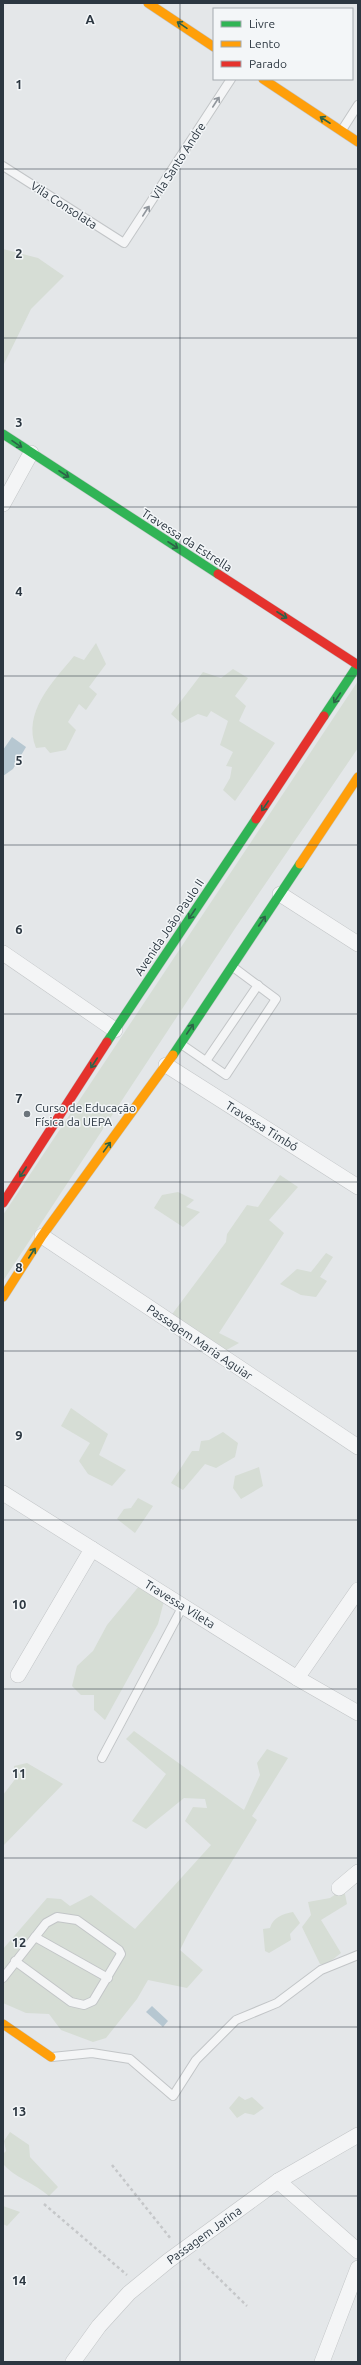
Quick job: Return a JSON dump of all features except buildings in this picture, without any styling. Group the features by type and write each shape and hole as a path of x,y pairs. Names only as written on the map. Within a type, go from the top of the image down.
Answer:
{"main road":[{"path":"148,3 213,46"},
{"path":"265,80 358,142"},
{"name":"Travessa da Estrella","path":"3,434 358,665"},
{"name":"Avenida João Paulo II","path":"3,1203 115,1030 358,665"},
{"path":"3,1297 42,1236 166,1065 358,777"},
{"path":"3,2024 51,2057"}],"street":[{"path":"3,504 31,453"},
{"path":"280,894 358,944"},
{"path":"3,953 115,1030"},
{"name":"Travessa Timbó","path":"166,1065 358,1187"},
{"name":"Passagem Maria Aguiar","path":"42,1236 358,1447"},
{"name":"Travessa Vileta","path":"3,1493 297,1678 358,1713"},
{"path":"18,1675 92,1549"},
{"path":"297,1678 358,1590"},
{"path":"339,1888 358,1872"},
{"name":"Passagem Jarina","path":"73,2362 99,2326 138,2285 184,2249 278,2181 358,2135"},
{"path":"278,2181 358,2251"},
{"path":"322,2362 358,2268"}],"lane":[{"name":"Vila Santo Andre","path":"124,244 230,80"},
{"path":"342,131 358,105"},
{"name":"Vila Consolata","path":"3,166 124,244"},
{"path":"180,1043 226,1075 276,999 232,966"},
{"path":"206,1061 258,985"},
{"path":"102,1758 184,1606"},
{"path":"3,1978 15,1961 46,1923 57,1917 77,1920 119,1950 120,1959 93,2001 84,2005 71,2002 15,1961"},
{"path":"35,1937 108,1978"},
{"path":"51,2057 92,2053 130,2059 173,2096 196,2060 236,2020 277,2003 321,1970 358,1956"}],"path":[{"path":"112,2165 184,2249 247,2306"},
{"path":"44,2204 138,2285"}],"shaded area":[{"path":"3,249 38,258 64,276 31,309 3,366"},
{"path":"96,643 106,664 89,687 97,694 86,710 79,704 68,722 76,730 66,750 50,753 45,747 36,748 33,735 33,722 36,710 42,698 57,676 74,656 84,660"},
{"path":"233,669 248,678 235,696 246,706 239,721 275,743 235,801 223,790 230,778 232,767 226,766 233,752 220,745 228,721 211,711 207,717 198,714 181,723 171,714 203,672 221,678"},
{"path":"358,681 358,748 236,927 3,1281 3,1215"},
{"path":"12,737 26,747 13,769 3,776 3,750"},
{"path":"280,1175 298,1187 269,1220 284,1233 219,1333 239,1343 223,1352 170,1317 226,1242 227,1234 247,1205 258,1207"},
{"path":"178,1192 194,1200 186,1207 200,1212 183,1227 154,1208 162,1195"},
{"path":"326,1253 333,1257 320,1277 327,1281 316,1297 301,1295 280,1284 297,1269 311,1272"},
{"path":"71,1408 108,1434 99,1455 126,1470 112,1486 88,1474 79,1461 90,1443 61,1426"},
{"path":"223,1432 238,1443 235,1457 216,1468 205,1464 183,1490 171,1483 192,1451 199,1451 201,1441 209,1440"},
{"path":"259,1467 263,1486 241,1499 233,1488 235,1476"},
{"path":"138,1498 153,1506 135,1533 117,1519 124,1509 131,1508"},
{"path":"140,1585 164,1601 158,1624 105,1720 94,1710 94,1695 81,1695 72,1686 77,1666 93,1651 107,1625"},
{"path":"134,1731 244,1810 260,1775 257,1763 267,1749 288,1758 252,1816 257,1820 189,1932 180,1950 203,1970 187,1988 148,1980 137,1999 106,2038 93,2042 61,2030 49,2014 26,2013 3,2003 3,1949 47,1898 61,1899 70,1906 91,1895 135,1929 211,1845 185,1821 193,1807 207,1808 205,1799 184,1798 146,1829 132,1821 166,1774 126,1739"},
{"path":"27,1763 63,1784 3,1846 3,1795 16,1778 14,1766"},
{"path":"344,1889 347,1904 321,1920 341,1953 327,1964 320,1964 302,1927 311,1915 308,1902 330,1898"},
{"path":"293,1912 300,1923 290,1934 291,1940 269,1953 265,1951 263,1929 270,1928 273,1921"},
{"path":"152,2006 168,2021 163,2027 146,2012"},
{"path":"239,2096 245,2100 252,2097 264,2108 254,2115 245,2113 237,2118 229,2108"},
{"path":"10,2132 29,2145 30,2157 58,2187 49,2196 13,2173 3,2164 3,2154 6,2151 4,2141"},
{"path":"3,2206 20,2212 7,2226 3,2224"}],"traffic: fast":[{"path":"3,434 218,574"},
{"path":"324,716 358,665"},
{"path":"107,1042 256,819"},
{"path":"173,1055 300,864"}],"traffic: slow":[{"path":"148,3 213,46"},
{"path":"265,80 358,142"},
{"path":"300,864 358,777"},
{"path":"3,1297 42,1236 173,1055"},
{"path":"3,2024 51,2057"}],"traffic: jam":[{"path":"218,574 358,665"},
{"path":"256,819 324,716"},
{"path":"3,1203 107,1042"}],"place":[{"name":"Curso de Educação Física da UEPA","path":"27,1114"}]}
